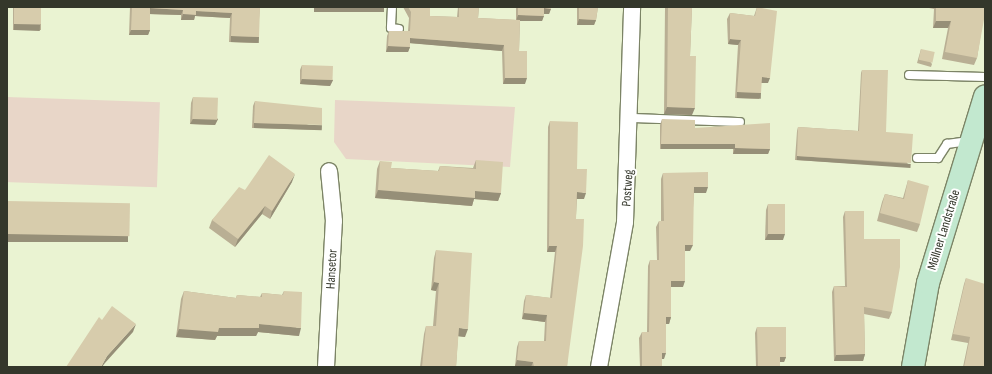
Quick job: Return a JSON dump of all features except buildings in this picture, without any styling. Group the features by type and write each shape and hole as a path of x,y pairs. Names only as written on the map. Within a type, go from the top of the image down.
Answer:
{"main road":[{"name":"Möllner Landstraße","path":"913,367 928,283 985,96"}],"street":[{"name":"Postweg","path":"599,367 625,222 631,118 632,7"},
{"name":"Hansetor","path":"326,367 334,221 329,171"}],"lane":[{"path":"392,7 391,28 399,29"},
{"path":"909,75 985,77"},
{"path":"631,118 740,122"},
{"path":"917,158 938,158 947,144 971,140"}],"shaded area":[{"path":"7,97 160,102 157,187 7,182"},
{"path":"335,100 515,107 510,167 346,159 334,142"}]}
